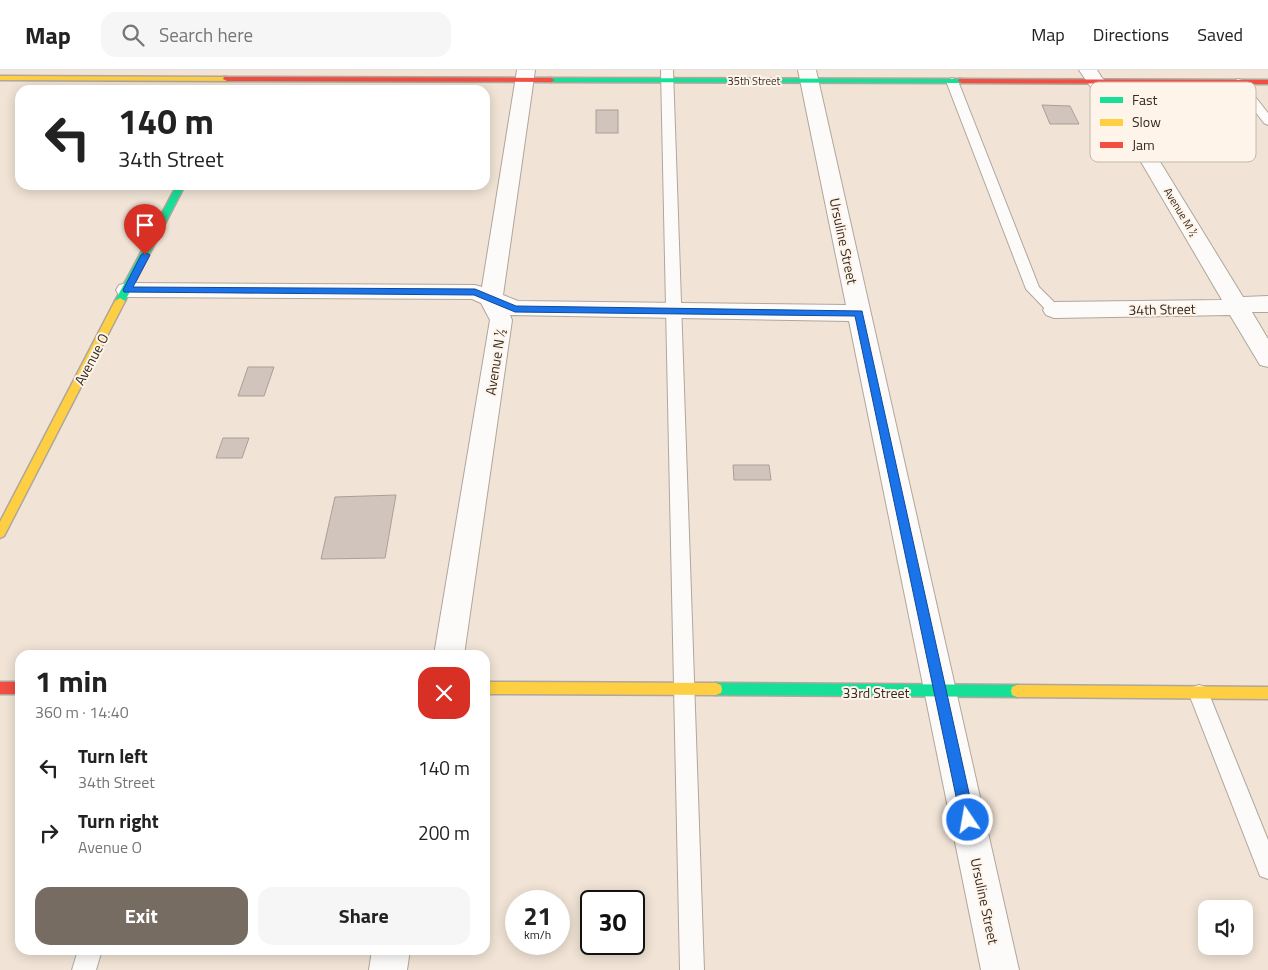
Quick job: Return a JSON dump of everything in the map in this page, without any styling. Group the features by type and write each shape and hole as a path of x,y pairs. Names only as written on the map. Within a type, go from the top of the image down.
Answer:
{"street":[{"name":"35th Street","path":"0,78 237,74 808,75 952,81 1092,76 1268,82"},
{"path":"491,300 526,75"},
{"name":"Ursuline Street","path":"808,75 1000,970"},
{"name":"Avenue M ½","path":"1151,162 1268,359"},
{"name":"Avenue O","path":"0,532 178,190"},
{"path":"127,290 475,292 515,309 859,313"},
{"name":"Avenue N ½","path":"450,650 501,320 491,300"},
{"name":"34th Street","path":"1054,310 1228,308 1236,304 1268,304"},
{"path":"0,688 15,688"},
{"name":"33rd Street","path":"490,688 1268,693"},
{"path":"388,970 390,955"}],"lane":[{"path":"667,75 672,311 692,970"},
{"path":"952,81 1033,289 1054,310"},
{"path":"1256,105 1268,121"},
{"path":"1199,694 1268,868"},
{"path":"84,970 88,955"}],"building":[{"path":"1042,105 1070,106 1079,124 1050,124"},
{"path":"596,110 618,110 618,133 596,133"},
{"path":"248,367 274,367 264,396 238,396"},
{"path":"223,438 249,438 242,458 216,458"},
{"path":"733,465 769,465 771,480 734,480"},
{"path":"396,495 385,558 321,559 335,497"}],"traffic: fast":[{"path":"551,80 962,81"},
{"path":"120,301 178,190"},
{"path":"716,689 1017,691"}],"traffic: slow":[{"path":"0,78 227,79"},
{"path":"0,533 120,301"},
{"path":"490,688 716,689"},
{"path":"1017,691 1268,693"}],"traffic: jam":[{"path":"227,79 551,80"},
{"path":"962,81 1268,82"},
{"path":"0,688 15,688"}],"route":[{"path":"145,255 127,290 475,292 515,309 859,313 968,820"}]}
